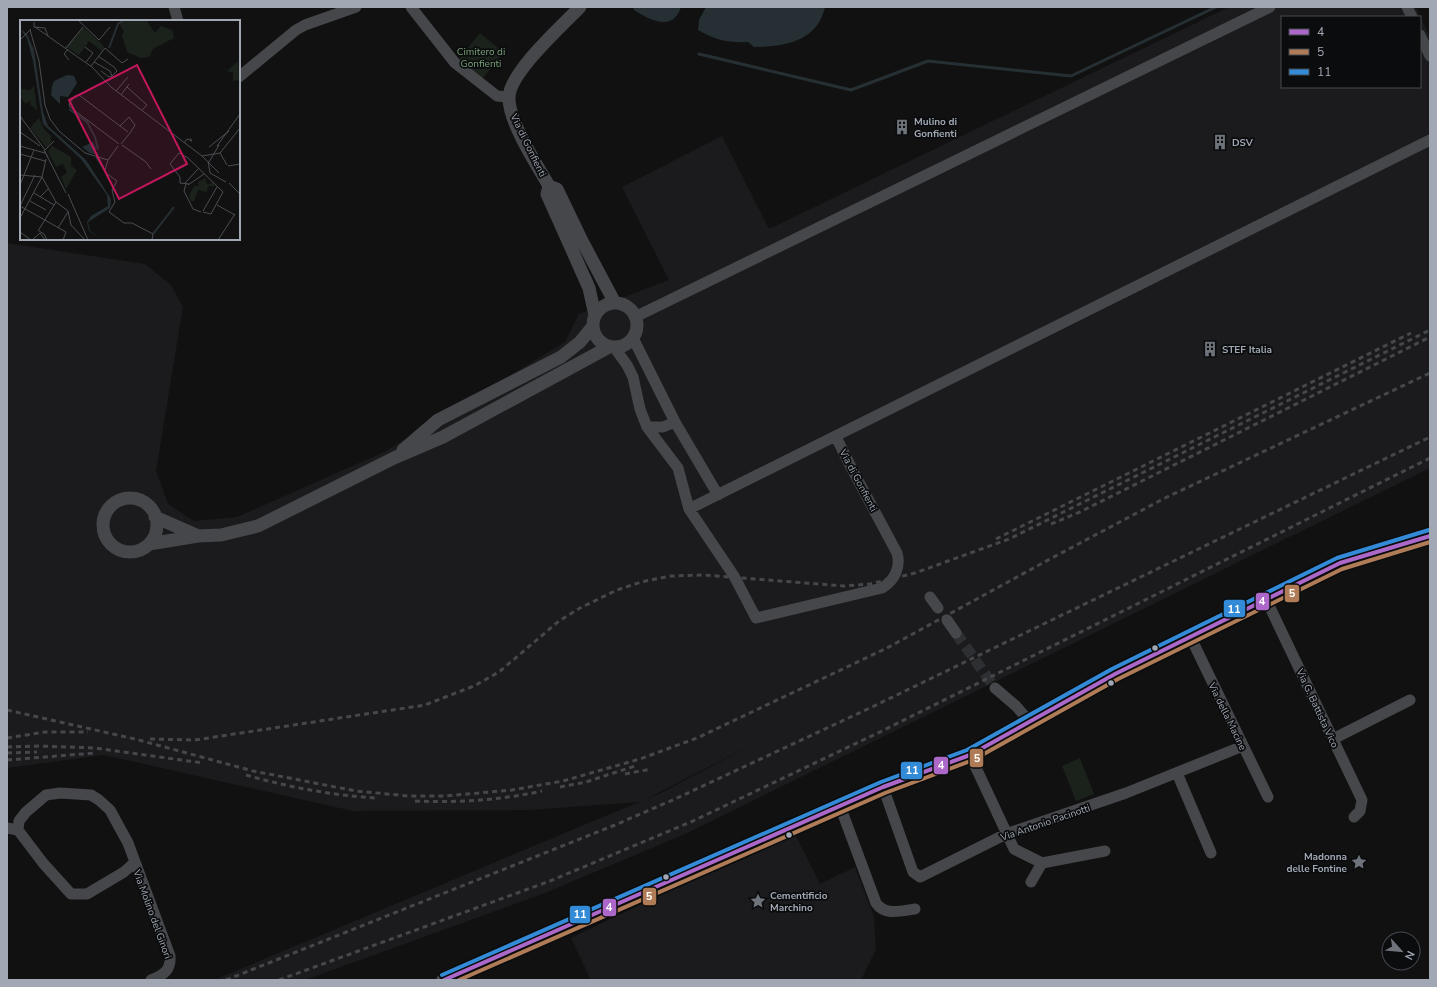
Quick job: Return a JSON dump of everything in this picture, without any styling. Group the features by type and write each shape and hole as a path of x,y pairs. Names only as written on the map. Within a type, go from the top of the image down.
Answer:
{"main road":[{"path":"444,980 640,892 883,787 970,755 1115,674 1340,563 1430,536"}],"street":[{"path":"174,7 178,20"},
{"path":"240,76 296,30 305,25 356,7"},
{"path":"411,7 455,64 497,96 509,97 515,78 525,65 580,7"},
{"path":"635,317 1270,7"},
{"path":"1407,7 1412,16"},
{"path":"1421,37 1430,56"},
{"name":"Via di Gonfienti","path":"509,97 512,115 549,186 547,194 589,288 597,339 611,347 627,365 633,377 640,409 647,427 678,468 689,509 734,576 756,618 876,590 888,584 893,579 899,563 897,553 836,437 689,509"},
{"path":"836,437 1430,140"},
{"name":"Via di Gonfienti","path":"549,186 557,189 582,241 615,303"},
{"path":"149,544 156,531 155,517 147,505 133,499 118,501 112,505 104,518 104,534 116,549 130,552 137,551 149,544 198,536 221,535 258,526 394,458 443,437 611,347 621,346 633,338 637,324 635,317 627,307 615,303 603,306 580,342 561,357 438,420 394,458"},
{"path":"633,338 675,422 718,494"},
{"path":"647,427 664,427 675,422"},
{"path":"155,517 198,536"},
{"path":"930,597 938,608"},
{"name":"Via G. Battista Vico","path":"1266,599 1362,800 1360,811 1354,817"},
{"path":"947,620 956,633"},
{"name":"Via della Macine","path":"1190,636 1268,797"},
{"path":"995,688 1016,706 1030,722"},
{"path":"1332,739 1410,700"},
{"name":"Via Antonio Pacinotti","path":"883,787 913,872 916,876 920,877 1006,834 1126,793 1243,746"},
{"path":"970,755 1014,849 1042,863 1105,851"},
{"path":"1177,773 1211,853"},
{"name":"Via Molino del Ginori","path":"134,862 124,872 87,894 71,894 12,829 26,812 46,796 60,793 91,795 110,810 128,843 170,956 171,964 166,972 151,980"},
{"path":"840,806 876,903 880,909 888,912 915,909"},
{"path":"1031,882 1042,863"}],"shaded area":[{"path":"633,7 681,7 677,15 672,20 660,22 646,17 634,10"},
{"path":"706,7 825,7 815,28 807,35 798,40 777,46 754,47 748,42 722,40 698,30 699,20"},
{"path":"1229,7 1416,7 1420,16 1281,16 1281,88 1421,88 1421,18 1430,37 1430,468 685,834 545,893 305,980 214,980 639,802 529,810 353,811 104,755 7,768 7,243 145,264 171,285 183,307 156,471 168,504 194,521 237,517 384,452 565,342 579,314 669,280 622,187 722,136 769,229","holes":["757,742 663,792 647,799"]},
{"name":"Cementificio Marchino","path":"795,834 820,884 855,867 874,917 876,949 861,980 591,980 571,938 704,874"}],"green space":[{"name":"Cimitero di Gonfienti","path":"480,33 504,53 481,80 458,60"},
{"path":"1080,758 1094,794 1076,801 1062,766"}],"waterway":[{"path":"699,54 851,90 928,61 1071,76 1216,7"}],"tunnel":[{"path":"956,633 995,688"}],"railway":[{"path":"150,739 195,740 425,705 474,686 499,672 559,621 580,608 617,590 641,582 671,576 704,575 844,586 870,584 915,573 1009,539 1430,330"},
{"path":"996,539 1411,333"},
{"path":"1051,524 1080,512 1430,337"},
{"path":"7,710 135,739 253,771 356,791 408,796 445,796 512,790 563,781 640,759 697,738 887,648 1165,498 1430,373"},
{"path":"226,980 615,825 675,799 872,707 1430,437"},
{"path":"279,980 550,881 693,821 882,731 1430,458"},
{"path":"7,738 45,732 88,732"},
{"path":"7,747 39,746 95,748 203,763"},
{"path":"7,753 37,752"},
{"path":"7,760 95,753"},
{"path":"560,787 586,782 635,766"},
{"path":"625,774 651,769"},
{"path":"246,775 310,790 375,798"},
{"path":"415,801 447,802 479,800 511,797 542,791"}],"transit line":[{"name":"11","path":"442,975 881,782 967,750 1112,669 1337,558 1429,530"},
{"name":"4","path":"444,980 883,787 970,755 1115,674 1340,563 1430,536"},
{"name":"5","path":"459,980 885,793 973,760 1118,679 1342,569 1430,542"}],"place":[{"name":"Mulino di Gonfienti","path":"902,127"},
{"name":"DSV","path":"1220,142"},
{"name":"STEF Italia","path":"1210,349"},
{"name":"Madonna delle Fontine","path":"1359,862"},
{"name":"Cementificio Marchino","path":"758,901"}]}
